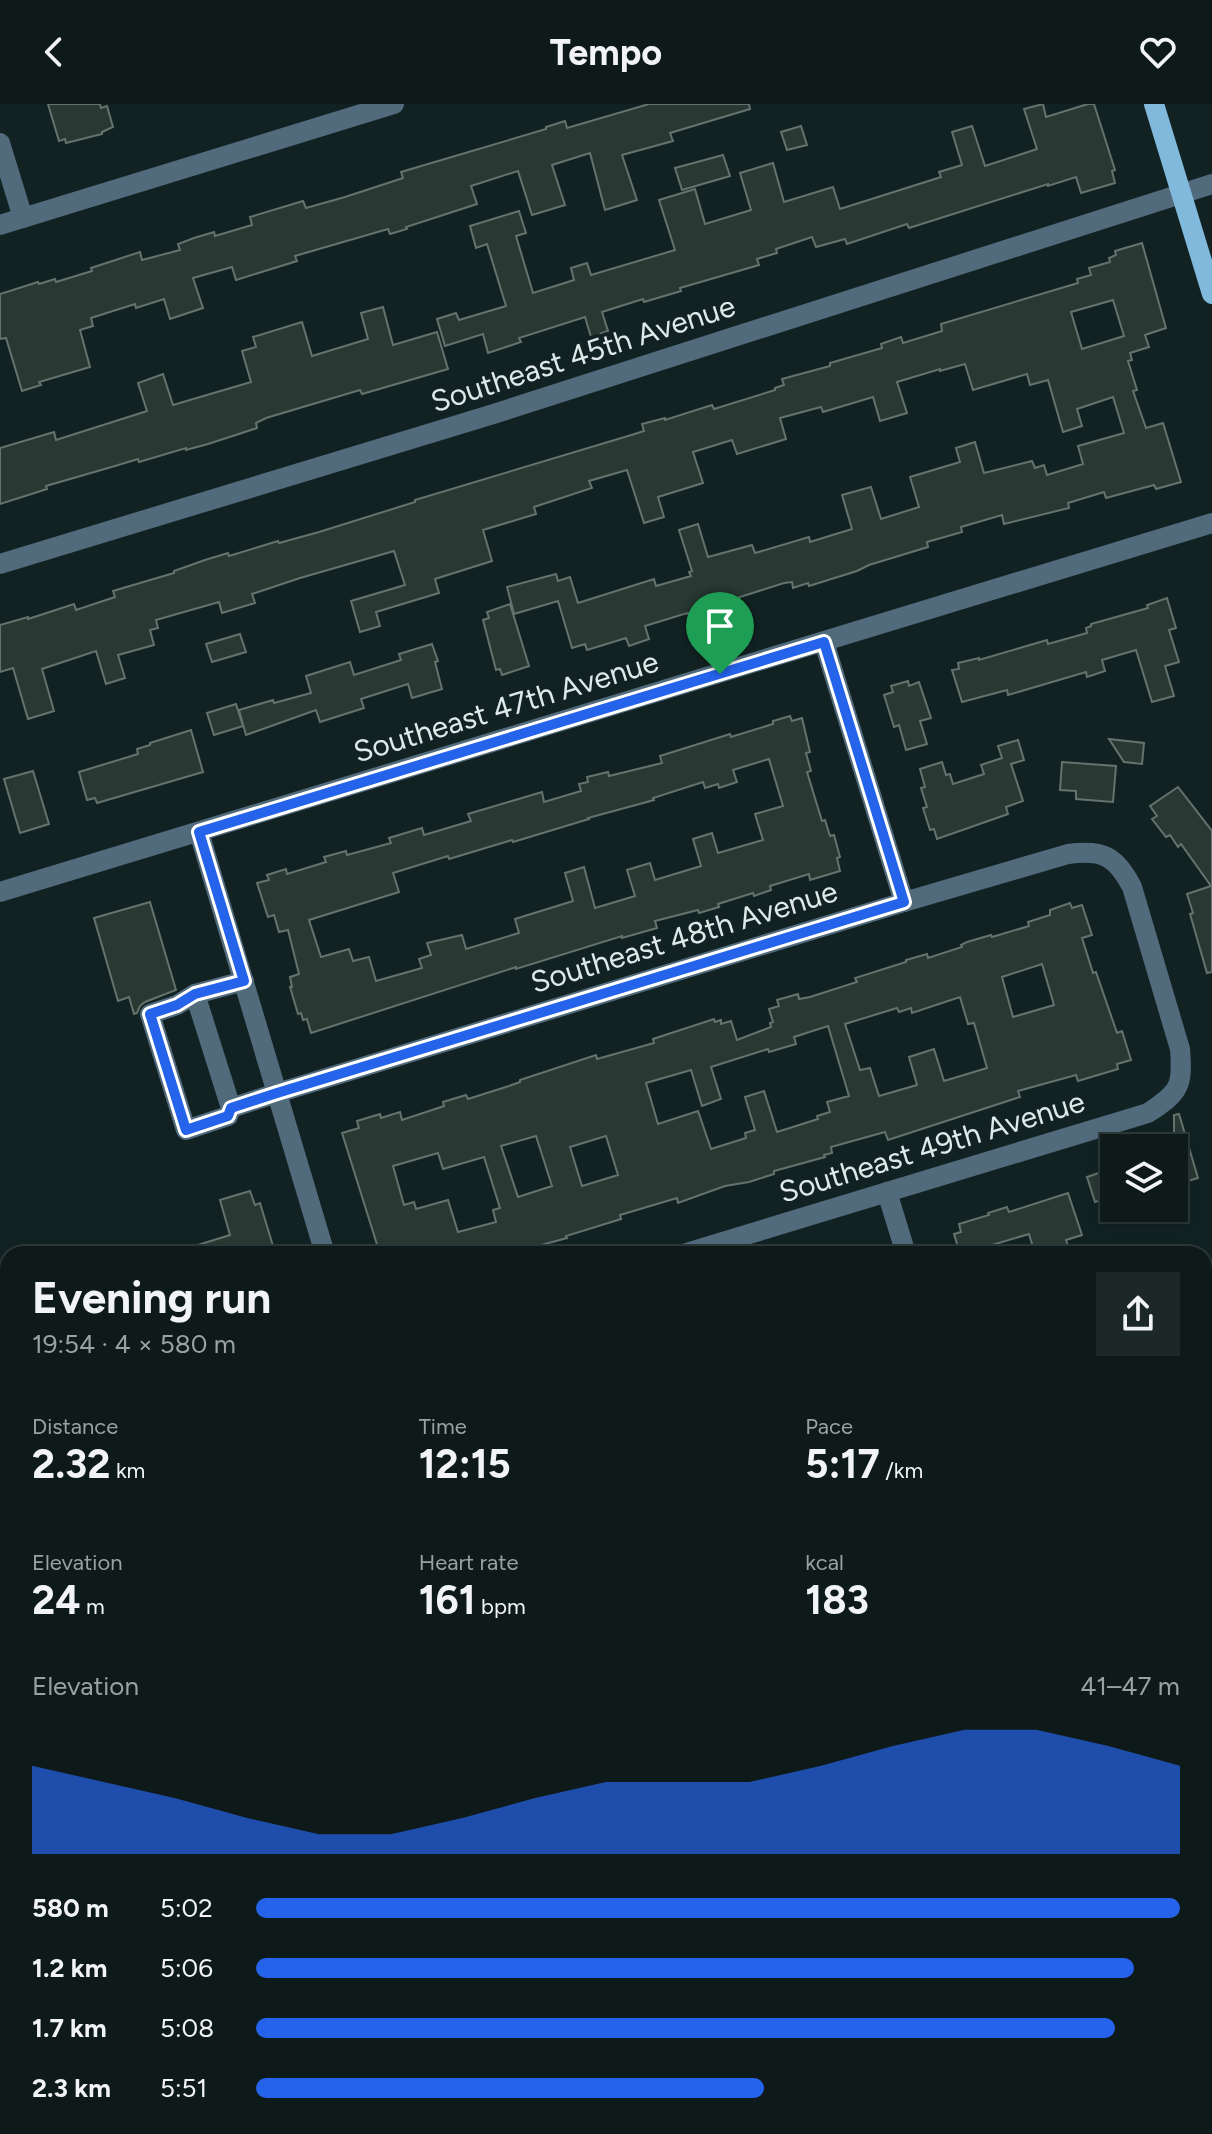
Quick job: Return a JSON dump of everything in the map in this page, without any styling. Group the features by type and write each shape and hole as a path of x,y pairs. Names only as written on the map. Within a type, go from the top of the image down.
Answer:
{"main road":[{"path":"1154,104 1212,294"}],"street":[{"path":"0,225 394,104"},
{"path":"0,143 23,218"},
{"name":"Southeast 45th Avenue","path":"0,564 487,416 1212,184"},
{"name":"Southeast 47th Avenue","path":"0,892 1212,523"},
{"path":"824,642 904,902"},
{"path":"199,832 323,1246"},
{"name":"Southeast 48th Avenue","path":"195,994 177,1005 150,1014 186,1130 228,1116 231,1108 277,1093 904,902 1068,854 1090,851 1110,859 1124,871 1132,887 1180,1049 1182,1076"},
{"path":"231,1108 195,994 244,981"},
{"name":"Southeast 49th Avenue","path":"709,1246 1148,1113 1165,1102 1182,1076"},
{"path":"887,1192 904,1246"}],"building":[{"path":"48,104 107,106 113,127 102,134 66,143 65,139 59,141"},
{"path":"649,104 749,104 750,109 670,133 673,141 622,155 637,200 605,210 590,153 552,165 565,205 532,215 518,171 471,186 477,204 407,229 390,234 388,229 295,256 297,261 236,280 232,267 193,278 203,308 170,319 164,299 136,308 135,304 91,318 93,326 80,330 90,367 39,382 41,385 22,391 6,338 0,339 0,294 38,282 55,279 56,282 140,252 142,260 180,250 178,244 194,238 214,232 215,236 252,225 250,217 303,201 306,208 345,197 403,178 401,172 565,121 567,128"},
{"path":"1043,104 1046,117 1094,104 1115,170 1112,171 1115,183 1081,193 1076,177 847,244 845,239 816,247 812,237 757,259 759,265 680,288 681,291 602,312 608,331 591,337 585,317 519,338 521,342 488,353 483,334 445,346 437,319 456,313 459,320 506,306 487,244 476,248 470,226 519,211 526,233 516,236 533,293 574,280 571,268 587,263 591,275 675,250 659,200 695,189 705,224 751,210 740,173 773,163 784,202 833,187 840,209 941,177 939,172 962,165 952,132 972,126 985,166 1037,149 1024,109"},
{"path":"801,126 807,145 787,150 781,132"},
{"path":"723,155 730,176 682,190 675,168"},
{"path":"1142,243 1166,328 1145,335 1149,347 1130,353 1132,360 1128,361 1137,390 1133,391 1146,428 1163,423 1181,482 1156,489 1154,485 1106,498 1104,492 1068,503 1069,508 1004,524 1002,515 961,527 962,532 927,542 928,547 857,571 809,586 808,583 793,588 792,582 784,583 645,626 649,639 629,646 626,638 587,650 585,644 572,648 558,601 514,614 507,587 556,574 558,581 570,577 578,603 654,579 656,586 691,576 679,530 698,524 708,557 752,545 755,553 809,537 810,542 852,529 842,495 871,487 881,519 919,507 910,477 960,462 956,448 975,442 984,473 1032,461 1035,468 1044,465 1047,475 1083,464 1078,446 1124,433 1113,397 1077,409 1082,426 1063,432 1048,380 1030,385 1027,374 973,390 965,364 897,382 907,413 880,421 873,397 823,412 821,407 780,418 786,439 737,454 732,440 693,452 703,483 658,497 664,517 644,523 627,470 589,481 592,488 534,507 536,514 483,530 492,561 435,579 439,593 376,612 380,626 360,632 351,601 405,585 394,551 252,594 255,603 222,613 219,602 156,620 158,628 150,630 154,645 118,655 125,678 106,684 96,651 42,669 54,711 28,719 13,668 0,672 0,625 74,604 76,610 115,597 113,591 174,573 205,560 319,532 644,431 642,424 712,405 714,409 775,390 784,385 782,379 882,348 881,344 901,337 903,343 942,331 941,324 1078,283 1077,279 1091,275 1089,268 1110,262 1109,258 1116,255 1115,251","holes":["1113,300 1124,336 1082,349 1071,312"]},
{"path":"383,307 393,345 437,332 448,369 362,394 360,390 266,418 256,423 257,428 208,444 139,462 138,459 46,486 47,489 0,504 0,448 54,432 56,440 147,411 138,383 163,374 173,405 251,382 242,351 256,347 253,337 302,322 312,356 368,339 361,313"},
{"path":"1167,598 1176,628 1169,630 1179,662 1165,666 1174,696 1152,702 1136,650 1102,660 1105,671 1087,677 1086,672 1008,695 1007,690 962,702 952,670 959,669 958,663 1087,633 1086,628 1091,624 1148,608 1147,605"},
{"path":"510,604 529,666 502,675 500,669 496,670 483,620 489,618 487,612"},
{"path":"240,634 246,652 212,662 206,644"},
{"path":"432,644 442,689 412,698 408,684 361,699 364,708 320,722 316,710 246,735 239,710 311,693 306,676 350,662 354,675 401,660 399,654"},
{"path":"908,681 909,686 919,682 931,718 920,721 927,744 906,750 899,725 894,727 884,695 893,692 891,686"},
{"path":"236,704 243,726 214,735 207,713"},
{"path":"790,716 792,721 802,718 810,752 806,753 811,771 807,772 822,821 825,820 830,836 834,835 840,871 810,880 809,874 770,886 771,890 754,896 753,893 718,904 719,907 655,921 657,928 516,967 311,1033 307,1019 303,1020 301,1013 298,1014 290,977 299,974 288,930 279,932 274,915 268,917 257,883 269,880 267,875 286,869 287,874 326,862 324,857 346,851 347,855 391,843 389,838 422,828 424,835 471,821 468,814 542,792 544,802 581,791 579,784 588,782 587,777 608,772 609,776 662,763 660,756 773,724 773,721","holes":["769,759 783,806 755,814 763,840 718,853 712,833 693,839 701,866 655,880 650,863 627,870 635,896 595,908 584,867 565,873 573,901 515,919 519,933 466,949 462,935 427,943 431,955 419,959 422,968 376,981 369,957 353,961 349,949 321,957 309,920 399,892 393,873 448,856 449,859 513,842 654,800 703,782 705,788 718,784 719,788 737,782 733,770"]},
{"path":"191,730 203,772 97,803 95,798 87,800 79,772 138,754 137,749 150,743"},
{"path":"1109,739 1144,743 1142,764 1124,762"},
{"path":"1018,740 1024,760 1011,764 1023,801 1006,807 1008,814 937,839 934,829 930,830 923,808 927,807 921,788 925,787 920,769 942,762 953,784 984,774 981,765 1002,758 998,746"},
{"path":"1062,762 1116,766 1113,802 1076,799 1076,791 1060,790"},
{"path":"33,771 49,824 20,833 4,779"},
{"path":"1178,787 1212,831 1212,972 1207,973 1187,894 1211,886 1181,844 1178,847 1170,835 1166,837 1152,819 1157,816 1150,806"},
{"path":"150,902 176,990 145,1002 134,1014 129,997 118,1001 94,918"},
{"path":"1070,903 1072,908 1082,905 1092,935 1082,938 1093,973 1096,972 1117,1033 1122,1031 1131,1060 1117,1064 1118,1069 1078,1081 1076,1075 1018,1091 1020,1097 888,1140 885,1132 831,1147 832,1153 825,1157 678,1203 677,1198 620,1215 621,1219 537,1246 377,1246 342,1133 359,1128 357,1121 400,1112 402,1120 444,1106 443,1102 466,1095 468,1099 596,1055 597,1059 654,1043 653,1039 714,1019 715,1022 721,1020 721,1024 731,1021 737,1040 771,1027 770,1023 773,1022 769,1009 779,1006 777,1000 798,994 799,999 810,997 857,982 855,978 906,960 927,954 928,958 962,947 967,942 1029,926 1028,922 1050,915 1050,910","holes":["1042,964 1054,1005 1013,1017 1002,977","960,997 968,1024 974,1023 987,1068 944,1081 934,1049 909,1057 917,1085 879,1096 870,1068 860,1070 845,1024 897,1008 899,1012 911,1008 912,1013","828,1026 849,1096 827,1102 830,1112 777,1132 764,1091 745,1097 755,1130 745,1133 746,1138 711,1149 698,1111 658,1124 646,1083 691,1070 702,1106 721,1099 711,1067 768,1049 769,1052 796,1044 794,1037","536,1136 552,1186 518,1197 501,1146","606,1136 618,1175 582,1186 570,1147","438,1153 443,1169 484,1157 500,1208 493,1210 496,1222 458,1232 448,1200 416,1209 414,1202 404,1205 393,1166"]},
{"path":"1179,1114 1185,1134 1174,1134 1174,1115"},
{"path":"1188,1144 1198,1178 1188,1181"},
{"path":"1100,1173 1100,1200 1095,1202 1087,1177"},
{"path":"250,1191 255,1205 260,1203 273,1246 195,1246 230,1235 220,1200"},
{"path":"1068,1193 1082,1235 1066,1240 1068,1246 1033,1246 1029,1234 989,1246 958,1246 954,1234 961,1232 959,1224 1007,1207 1009,1212"}],"route":[{"path":"824,642 904,902 277,1093 231,1108 228,1116 186,1130 150,1014 177,1005 195,994 244,981 199,832 720,674 824,642"}]}
